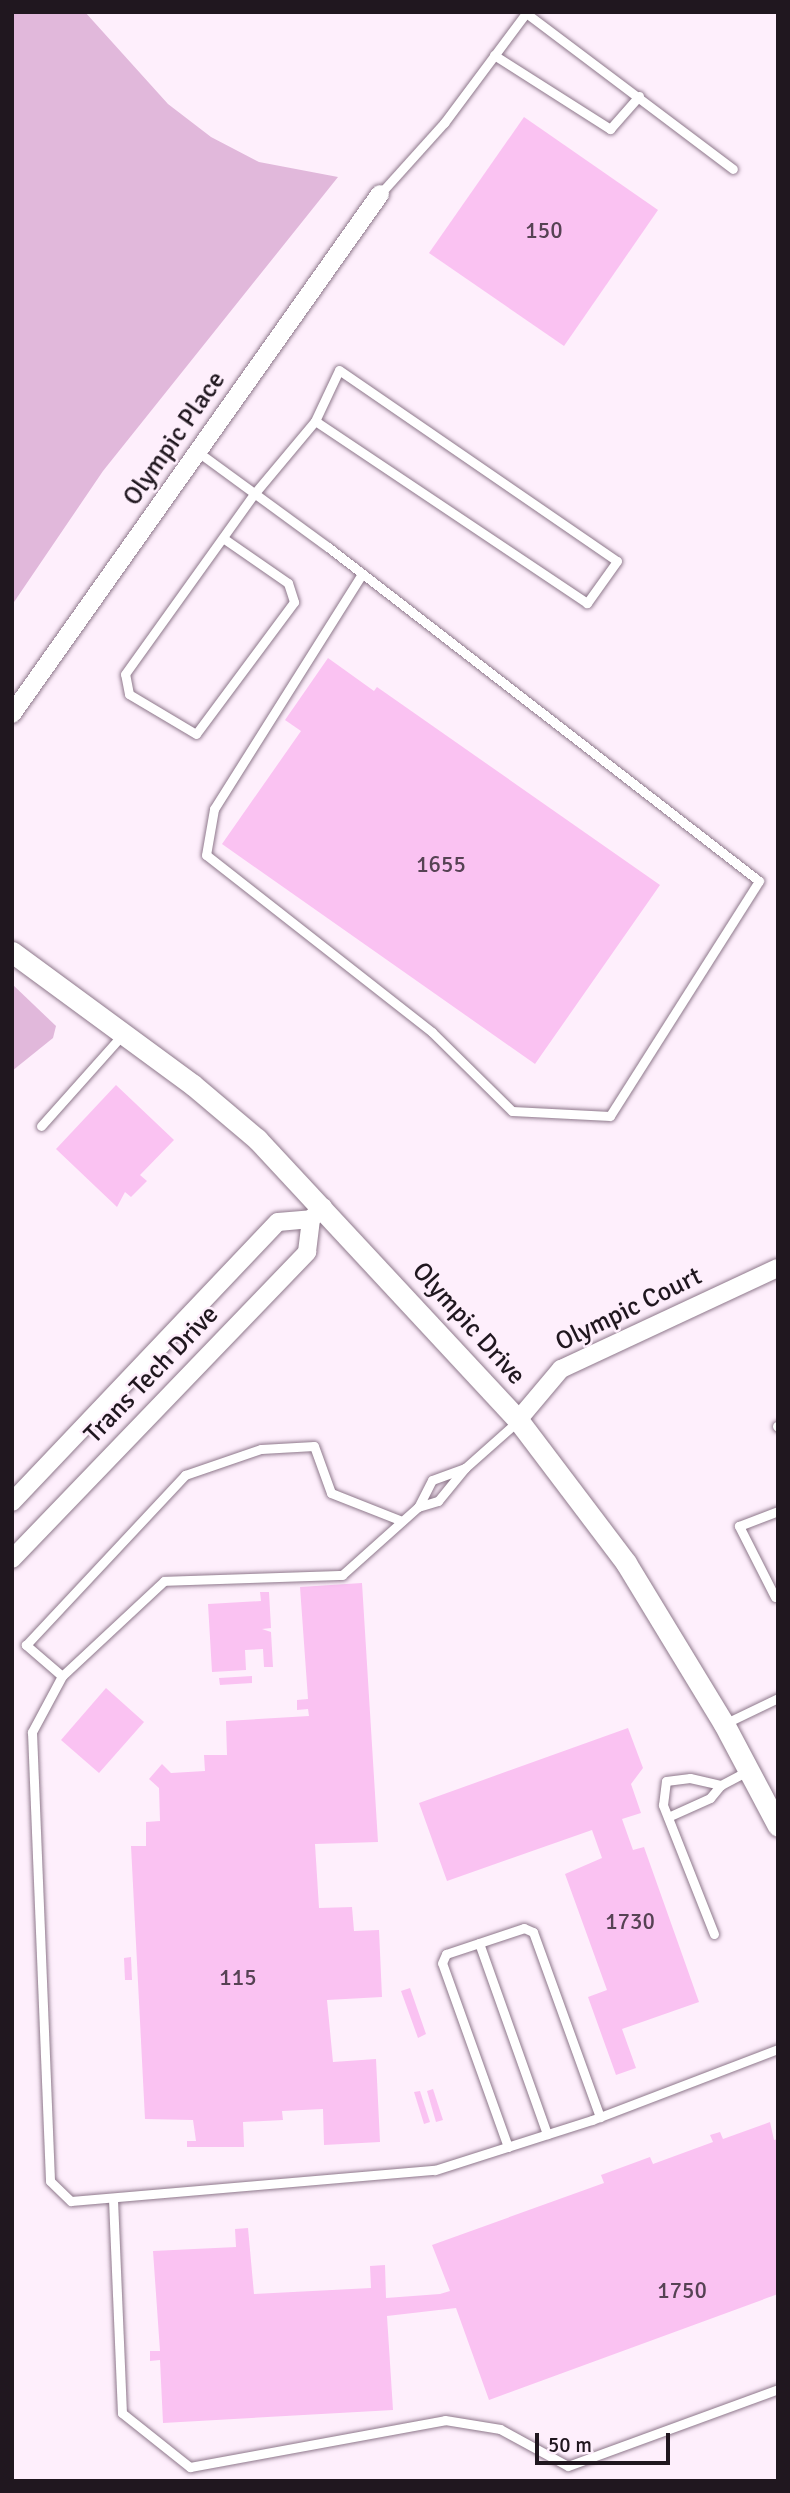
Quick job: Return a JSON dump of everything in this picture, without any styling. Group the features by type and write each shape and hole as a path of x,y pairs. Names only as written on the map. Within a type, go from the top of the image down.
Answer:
{"street":[{"name":"Olympic Place","path":"12,714 380,194"},
{"name":"Olympic Drive","path":"12,952 124,1033 257,1139 317,1213 518,1420 626,1563 724,1724 778,1826"},
{"name":"Trans Tech Drive","path":"12,1502 278,1222 317,1213 307,1252 12,1559"},
{"name":"Olympic Court","path":"518,1420 561,1369 778,1268"}],"lane":[{"path":"380,194 444,122 526,13 733,169"},
{"path":"494,55 610,129 639,96"},
{"path":"223,538 288,583 294,602 197,734 129,694 125,674 254,494 315,421 338,370 617,561 587,603 315,421"},
{"path":"198,452 362,575 759,881 610,1116 512,1111 432,1032 206,855 214,809 362,575"},
{"path":"41,1126 124,1033"},
{"path":"418,1507 438,1501 465,1468 518,1420"},
{"path":"62,1676 26,1645 185,1475 261,1449 314,1446 331,1493 402,1521"},
{"path":"465,1468 432,1480 418,1507 342,1575 164,1581 62,1676 32,1732 50,2181 71,2201 435,2170 600,2117 778,2049"},
{"path":"775,1597 739,1526 778,1511"},
{"path":"724,1724 778,1698"},
{"path":"668,1817 710,1798 721,1786 749,1770"},
{"path":"714,1934 663,1805 666,1781 690,1778 721,1786"},
{"path":"508,2147 442,1963 446,1954 524,1928 533,1932 600,2117"},
{"path":"479,1943 547,2134"},
{"path":"113,2199 122,2413 190,2467 445,2420 500,2429 568,2466 778,2389"}],"shaded area":[{"path":"12,12 85,12 168,104 211,137 259,162 338,177 103,471 12,605"},
{"path":"12,984 56,1026 53,1038 12,1071"}],"building":[{"path":"524,117 658,210 564,346 429,253"},
{"path":"328,658 374,691 377,687 660,885 535,1064 222,844 301,731 285,720"},
{"path":"116,1085 174,1140 140,1175 147,1181 131,1197 125,1192 117,1207 56,1149"},
{"path":"362,1583 378,1842 315,1844 319,1908 352,1907 354,1931 379,1930 382,1997 327,2000 333,2062 376,2059 380,2142 324,2145 323,2109 282,2111 283,2120 243,2122 244,2147 187,2147 187,2141 196,2141 193,2120 145,2119 131,1846 146,1846 146,1822 160,1821 159,1788 149,1779 162,1764 171,1773 205,1771 204,1755 227,1755 226,1721 309,1716 308,1709 297,1710 297,1700 308,1699 300,1587"},
{"path":"260,1592 269,1592 271,1628 262,1629 271,1632 273,1667 264,1667 263,1649 245,1650 246,1670 212,1672 208,1604 261,1601"},
{"path":"252,1676 252,1683 220,1685 219,1678"},
{"path":"106,1688 144,1722 99,1773 61,1740"},
{"path":"628,1728 643,1768 631,1784 641,1813 622,1819 633,1850 644,1847 699,2002 622,2029 636,2068 616,2075 588,1997 607,1990 565,1874 602,1858 592,1830 447,1881 419,1803"},
{"path":"131,1957 132,1980 125,1980 124,1958"},
{"path":"410,1988 426,2034 418,2038 401,1991"},
{"path":"433,2089 443,2120 436,2122 427,2091"},
{"path":"420,2091 430,2122 424,2124 414,2092"},
{"path":"770,2122 774,2140 778,2139 778,2294 489,2400 456,2308 387,2316 393,2410 163,2423 160,2360 150,2361 150,2351 160,2351 153,2251 236,2247 235,2229 248,2228 254,2294 371,2288 370,2266 385,2265 386,2298 440,2294 450,2291 432,2245 604,2183 601,2175 650,2157 653,2164 713,2142 710,2135 720,2132 723,2139"}]}
